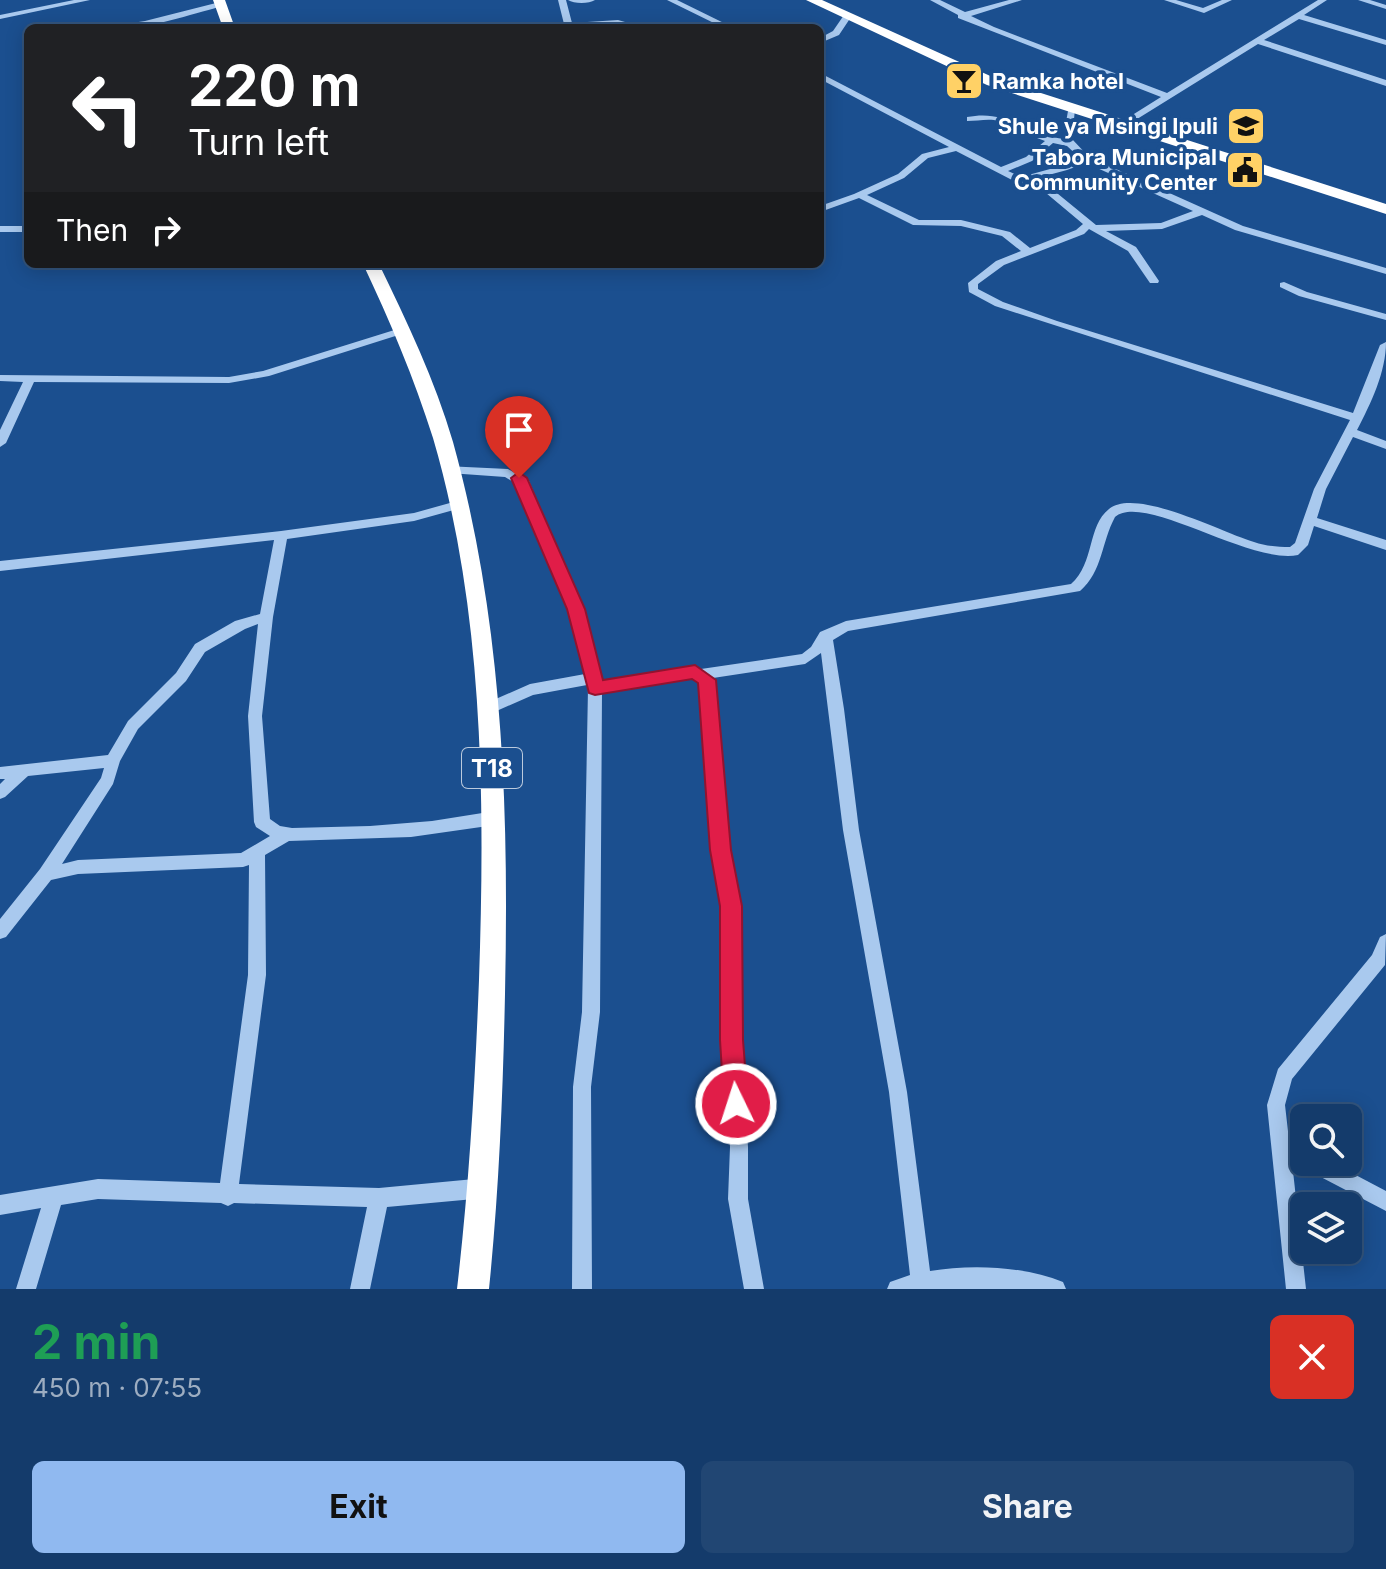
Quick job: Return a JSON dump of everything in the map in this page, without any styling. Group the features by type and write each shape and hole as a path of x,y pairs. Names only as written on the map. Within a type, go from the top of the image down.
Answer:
{"highway":[{"path":"812,0 992,82 1072,111 1386,209"},
{"path":"220,2 228,24"},
{"name":"T18","path":"373,268 404,330 449,469 474,585 487,709 495,818 485,1188 473,1289"}],"street":[{"path":"0,17 86,0"},
{"path":"562,0 567,24"},
{"path":"572,0 591,0"},
{"path":"671,0 724,24"},
{"path":"934,0 961,16 1169,97"},
{"path":"986,0 997,5"},
{"path":"961,16 1018,0"},
{"path":"1168,0 1202,11 1228,0"},
{"path":"1121,126 1323,0"},
{"path":"1362,0 1386,7"},
{"path":"136,24 220,2"},
{"path":"1298,16 1386,43"},
{"path":"824,39 836,33 847,17"},
{"path":"602,24 631,24"},
{"path":"1258,41 1386,83"},
{"path":"824,78 1019,180 1049,191 1091,226 1134,250 1154,281"},
{"path":"1072,111 1066,137 1068,143 1086,159 1200,212 1273,240 1386,271"},
{"path":"970,119 995,117 1050,141 1068,143"},
{"path":"1001,170 1029,159 1050,141"},
{"path":"824,208 901,176 925,156 956,148"},
{"path":"1019,180 1057,167 1075,166 1086,159"},
{"path":"858,195 917,223 961,223 1008,235 1030,253"},
{"path":"1200,212 1162,226 1091,226 992,268 973,283 973,290 999,304 1354,425 1386,445"},
{"path":"0,229 24,229"},
{"path":"1284,285 1303,294 1386,317"},
{"path":"0,378 239,378 265,374 404,330"},
{"path":"487,709 530,690 695,672 703,674 805,659 812,655 825,636 846,626 1075,588 1092,569 1111,513 1119,509 1147,510 1282,553 1298,548 1327,475 1354,425 1386,345"},
{"path":"0,443 30,378"},
{"path":"449,469 508,473 525,484 576,609 594,683 591,1012 582,1087 582,1289"},
{"path":"0,566 281,535 414,517 457,505"},
{"path":"1310,520 1386,545"},
{"path":"281,535 266,617 255,716 259,817 269,828 285,835 397,834 495,818"},
{"path":"0,932 46,874 108,780 113,761 133,725 181,677 200,648 240,625 266,617"},
{"path":"825,636 838,715 840,756 848,785 851,830 905,1133 922,1285"},
{"path":"703,674 710,695 720,850 731,906 731,1040 739,1147 738,1199 754,1289"},
{"path":"0,773 113,761"},
{"path":"0,793 26,769"},
{"path":"46,874 78,867 243,860 285,835"},
{"path":"228,1196 257,975 257,854"},
{"path":"1296,1289 1283,1147 1276,1105 1284,1075 1379,960 1386,942"},
{"path":"1283,1147 1290,1151"},
{"path":"1338,1176 1386,1201"},
{"path":"0,1205 108,1189 228,1196 379,1198 485,1188"},
{"path":"26,1289 54,1197"},
{"path":"360,1289 379,1198"},
{"path":"897,1289 991,1279 1056,1289"}],"place":[{"name":"Ramka hotel","path":"964,81"},
{"name":"Shule ya Msingi Ipuli","path":"1246,126"},
{"name":"Tabora Municipal Community Center","path":"1245,170"}],"route":[{"path":"519,478 525,484 576,609 586,639 595,688 695,672 703,674 707,680 720,850 731,906 731,1040 736,1104"}]}
